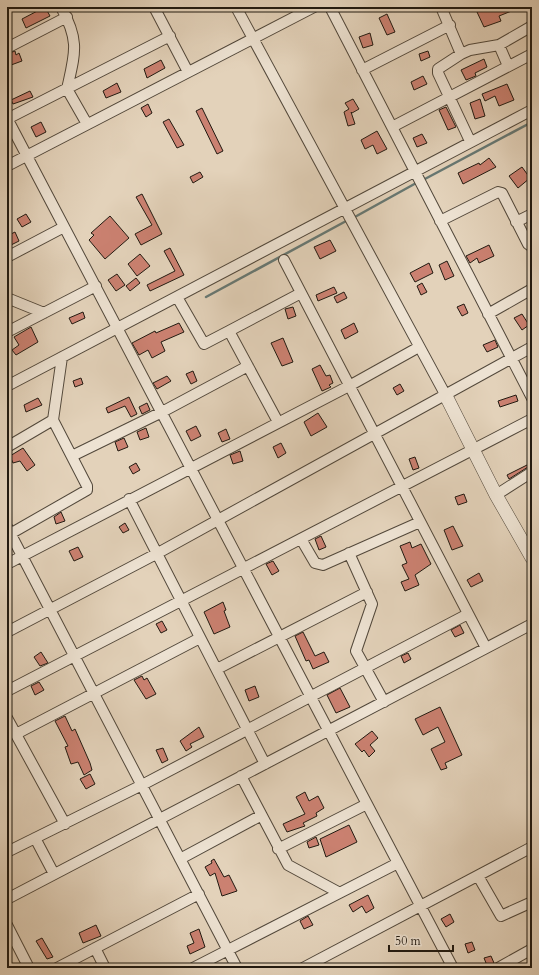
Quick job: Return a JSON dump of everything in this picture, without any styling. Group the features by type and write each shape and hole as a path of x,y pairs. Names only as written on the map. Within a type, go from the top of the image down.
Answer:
{"street":[{"path":"62,7 75,37 75,47 67,89 87,124"},
{"path":"154,7 188,72"},
{"path":"236,7 445,394 496,495 532,558"},
{"path":"7,166 314,7"},
{"path":"330,7 532,398"},
{"path":"441,7 462,54"},
{"path":"7,48 67,17"},
{"path":"362,70 450,25"},
{"path":"470,141 449,99 438,73 438,69 470,50 499,45 532,26"},
{"path":"170,36 7,119 162,412 278,638 453,968"},
{"path":"499,45 508,66"},
{"path":"392,127 449,99 532,54"},
{"path":"7,386 345,209 470,141 532,110"},
{"path":"440,222 498,192 502,193 528,244 532,247"},
{"path":"516,222 532,214"},
{"path":"7,257 64,227"},
{"path":"284,260 486,648"},
{"path":"7,332 96,286"},
{"path":"488,314 532,289"},
{"path":"178,297 204,344 301,294"},
{"path":"7,298 44,313"},
{"path":"229,331 278,422"},
{"path":"7,564 190,467 349,386 419,347"},
{"path":"7,632 158,553 217,519 532,347"},
{"path":"62,357 53,420 88,486 85,493 9,530 237,968"},
{"path":"72,456 162,412 248,366"},
{"path":"7,691 182,602 532,419"},
{"path":"7,447 53,420"},
{"path":"496,495 532,472"},
{"path":"129,499 265,764"},
{"path":"301,540 315,563 323,565 420,522"},
{"path":"349,553 371,601 371,607 356,647 365,668 384,702"},
{"path":"217,669 367,592"},
{"path":"7,852 142,785 468,614"},
{"path":"7,898 532,624"},
{"path":"16,734 200,638"},
{"path":"7,718 65,824"},
{"path":"241,776 260,816 278,849 291,868 338,892"},
{"path":"278,849 367,804"},
{"path":"180,859 260,816"},
{"path":"35,838 54,874"},
{"path":"303,968 532,847"},
{"path":"193,968 338,892 398,863"},
{"path":"478,876 500,916 532,902"},
{"path":"57,968 199,894"},
{"path":"7,925 30,968"},
{"path":"95,948 105,968"},
{"path":"498,968 532,949"}],"building":[{"path":"45,7 50,16 26,28 22,19"},
{"path":"487,7 519,8 499,16 501,21 484,27 477,12"},
{"path":"387,14 395,32 387,35 379,18"},
{"path":"370,33 373,45 363,48 359,37"},
{"path":"15,51 16,55 19,53 22,61 11,65 7,54"},
{"path":"428,51 430,57 421,61 419,54"},
{"path":"484,59 487,67 475,73 476,76 466,80 461,70"},
{"path":"161,60 165,68 147,78 144,69"},
{"path":"423,76 427,84 414,90 411,82"},
{"path":"117,83 121,92 106,98 103,91"},
{"path":"507,84 514,100 499,106 495,96 485,101 482,94"},
{"path":"30,91 33,97 13,104 11,100"},
{"path":"353,99 359,109 352,113 351,112 355,124 348,126 344,112 349,109 345,103"},
{"path":"480,99 485,116 475,119 470,103"},
{"path":"148,104 152,113 146,117 141,108"},
{"path":"446,107 456,127 448,130 439,110"},
{"path":"202,108 223,151 217,154 196,111"},
{"path":"169,119 184,145 177,148 163,122"},
{"path":"41,122 46,132 36,137 31,127"},
{"path":"377,131 387,149 377,154 373,145 365,149 361,140"},
{"path":"422,134 427,143 417,147 413,138"},
{"path":"489,158 496,167 463,184 458,173 479,163 480,165"},
{"path":"522,167 530,178 518,188 509,176"},
{"path":"200,172 203,177 193,183 190,177"},
{"path":"142,194 162,234 141,245 135,234 152,225 136,197"},
{"path":"26,214 31,222 22,227 17,219"},
{"path":"110,216 129,238 105,259 89,240 94,235 91,233"},
{"path":"15,232 19,241 11,245 7,236"},
{"path":"330,240 336,251 320,259 314,247"},
{"path":"489,245 494,256 479,263 477,258 470,263 466,256"},
{"path":"170,248 184,275 150,291 147,285 175,271 164,251"},
{"path":"140,254 150,266 137,276 128,264"},
{"path":"447,261 454,276 445,280 439,265"},
{"path":"429,263 433,273 415,282 410,273"},
{"path":"117,274 125,285 116,291 108,280"},
{"path":"136,278 140,283 130,291 126,286"},
{"path":"422,283 427,292 421,295 417,286"},
{"path":"334,287 337,293 318,301 316,295"},
{"path":"344,292 347,298 337,303 334,297"},
{"path":"464,304 468,313 462,316 457,307"},
{"path":"293,307 296,316 288,319 285,309"},
{"path":"83,312 85,318 72,324 69,318"},
{"path":"522,314 529,325 522,330 514,318"},
{"path":"179,323 184,332 161,342 165,351 152,358 148,350 139,355 132,343 155,331 156,333"},
{"path":"354,323 358,332 345,339 341,330"},
{"path":"31,327 38,342 16,355 12,350 19,345 14,337"},
{"path":"283,338 293,362 282,366 271,343"},
{"path":"495,340 498,347 487,352 483,345"},
{"path":"320,365 326,376 330,375 333,383 329,385 331,387 322,391 312,369"},
{"path":"193,371 197,381 191,384 186,374"},
{"path":"167,376 171,381 157,389 153,383"},
{"path":"81,378 83,384 75,387 73,381"},
{"path":"400,384 404,391 397,395 393,388"},
{"path":"516,395 518,401 500,407 498,401"},
{"path":"129,397 137,414 131,417 125,406 108,413 106,408"},
{"path":"38,398 42,405 26,412 24,405"},
{"path":"147,403 150,410 142,414 139,407"},
{"path":"318,413 327,427 311,436 304,422"},
{"path":"196,426 201,436 191,441 186,431"},
{"path":"146,428 149,437 140,440 137,432"},
{"path":"226,429 230,439 222,442 218,433"},
{"path":"124,438 128,447 118,451 115,442"},
{"path":"281,443 286,453 278,458 273,447"},
{"path":"23,448 35,465 27,471 20,461 13,463 10,456"},
{"path":"240,451 243,461 233,464 230,455"},
{"path":"415,457 419,468 413,470 409,459"},
{"path":"136,463 140,470 133,474 129,467"},
{"path":"527,465 528,467 509,479 507,475"},
{"path":"464,494 467,502 458,505 455,497"},
{"path":"61,512 65,521 56,524 54,517"},
{"path":"125,523 129,530 123,533 119,527"},
{"path":"453,526 463,546 452,550 444,530"},
{"path":"321,536 326,547 319,550 315,539"},
{"path":"410,542 412,548 421,544 431,564 415,575 419,585 405,591 401,582 409,579 402,565 407,563 400,546"},
{"path":"78,547 83,557 74,561 69,551"},
{"path":"273,561 279,571 272,575 266,564"},
{"path":"479,573 483,581 471,587 467,580"},
{"path":"223,602 226,610 224,611 230,627 214,634 204,612"},
{"path":"162,621 167,630 161,633 156,624"},
{"path":"460,625 464,633 455,637 451,630"},
{"path":"303,632 315,656 324,652 329,662 313,669 309,660 306,661 295,636"},
{"path":"41,652 48,663 40,666 34,657"},
{"path":"408,653 411,659 404,663 401,656"},
{"path":"142,676 144,680 147,678 156,694 146,699 134,680"},
{"path":"39,682 44,690 35,695 31,686"},
{"path":"255,686 259,697 249,701 245,690"},
{"path":"340,688 350,707 336,713 327,695"},
{"path":"440,707 462,755 445,763 447,768 441,770 431,749 445,742 438,727 423,735 415,719"},
{"path":"65,716 72,731 75,729 90,763 92,770 84,775 78,762 71,764 65,747 68,746 55,721"},
{"path":"199,727 204,737 190,744 192,747 186,751 180,741"},
{"path":"372,731 378,738 370,745 375,751 369,757 364,750 362,752 355,744"},
{"path":"163,748 168,760 162,763 156,750"},
{"path":"90,774 95,784 86,789 80,779"},
{"path":"305,792 309,801 318,796 324,808 316,813 317,816 303,823 305,826 287,832 283,824 305,814 296,797"},
{"path":"349,825 357,842 326,857 320,839"},
{"path":"316,837 319,845 309,848 307,842"},
{"path":"214,859 224,877 229,875 237,891 222,896 215,873 210,876 205,867 212,863 211,861"},
{"path":"368,895 374,908 366,913 362,906 353,912 349,905"},
{"path":"450,914 454,922 446,927 441,919"},
{"path":"308,916 313,925 304,929 300,921"},
{"path":"96,925 101,936 83,943 79,933"},
{"path":"199,929 205,947 190,954 187,946 194,943 190,933"},
{"path":"42,938 53,957 47,959 36,941"},
{"path":"472,942 475,950 468,953 465,944"},
{"path":"491,956 494,963 488,968 484,958"}],"waterway":[{"path":"423,180 532,122"},
{"path":"353,218 418,182"},
{"path":"206,297 348,220"}]}
